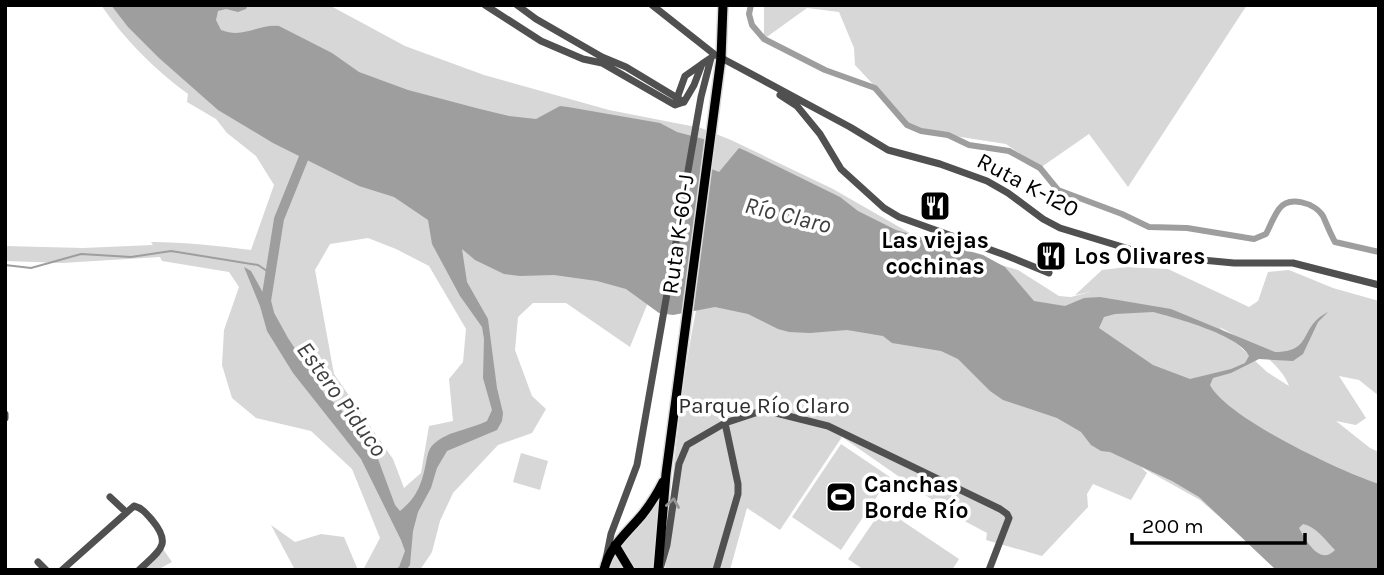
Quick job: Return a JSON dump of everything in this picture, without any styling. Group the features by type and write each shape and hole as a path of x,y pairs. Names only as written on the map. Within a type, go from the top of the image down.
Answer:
{"main road":[{"name":"Ruta K-60-J","path":"659,570 667,470 719,73 715,57 723,5"},
{"path":"604,570 606,559 656,495 667,470"},
{"path":"615,545 630,570"}],"street":[{"path":"485,5 541,41 583,59 602,63 678,102"},
{"path":"516,5 602,57 626,67 678,102"},
{"name":"Ruta K-120","path":"652,5 715,57 850,127 888,150 940,164 987,181 1043,219 1077,234 1157,256 1234,263 1293,263 1379,285"},
{"path":"541,41 551,28"},
{"path":"678,102 685,76 705,66 715,57"},
{"path":"688,171 705,66"},
{"path":"760,80 797,106 820,134 841,169 884,208 899,217 1049,273"},
{"path":"606,559 611,534 637,465 686,185"},
{"path":"659,570 665,555 679,464 684,452 695,439 728,421 764,411 815,421 1000,509 1009,518 989,570"},
{"path":"716,570 738,494 728,421"},
{"path":"110,498 126,512"},
{"path":"62,570 134,506 143,509 162,531 163,542 160,550 139,570"},
{"path":"611,534 615,545"},
{"path":"38,562 46,570"}],"green space":[{"name":"Parque Río Claro","path":"101,5 329,5 405,46 484,75 609,110 701,128 833,189 929,244 1018,270 1059,296 1071,297 1090,292 1075,295 1102,270 1126,267 1168,269 1249,307 1258,301 1268,272 1289,270 1333,288 1379,301 1379,396 1359,380 1339,376 1366,418 1356,425 1336,421 1379,452 1379,570 1281,570 1200,500 1141,467 1147,473 1131,500 1093,484 1087,494 1088,507 1042,556 986,540 987,533 957,517 842,437 780,530 747,508 730,570 665,570 681,404 697,306 649,300 630,347 566,303 533,303 518,317 515,350 532,396 546,409 532,433 498,445 453,493 440,521 432,552 420,570 363,570 380,538 352,469 311,431 256,418 232,398 222,365 224,330 239,287 229,272 162,261 160,257 62,263 5,261 5,246 83,248 153,245 151,242 164,242 251,250 274,185 256,156 227,133 216,119 187,102 188,94 141,53","holes":["368,238 429,266 466,329 463,362 449,379 453,421 429,426 421,473 404,488 393,459 334,374 315,270 330,244","1219,327 1239,337 1269,360 1285,377 1289,386 1267,372","976,372 1039,411 1018,404"]},
{"path":"764,5 1247,5 1128,187 1089,134 1040,168 1006,144 907,125 855,65 854,48 839,12 807,8 764,39"},
{"name":"Canchas Borde Río","path":"841,444 890,477 841,550 792,517"},
{"path":"521,453 548,461 540,490 513,482"},
{"path":"660,499 654,570 606,570 615,549"},
{"name":"Canchas Borde Río","path":"883,508 959,559 952,570 864,570 848,559"},
{"path":"271,525 295,542 321,534 344,537 358,570 295,570"},
{"path":"163,549 172,562 157,570 142,570"}],"water":[{"name":"Río Claro","path":"111,5 248,5 246,9 238,12 226,9 218,11 216,20 221,30 237,33 279,26 332,53 359,72 408,90 509,116 536,119 560,106 660,123 677,132 707,140 707,167 719,172 739,148 840,197 858,211 896,230 983,255 1005,267 1034,301 1065,306 1084,298 1100,297 1171,309 1275,352 1296,348 1319,318 1328,312 1318,322 1303,354 1293,361 1259,359 1231,373 1213,378 1210,385 1238,413 1261,428 1313,456 1379,484 1379,570 1276,570 1199,497 1172,481 1110,452 1101,451 1091,445 1081,432 1057,418 1003,400 990,391 958,359 941,351 892,343 883,336 847,330 789,332 748,314 715,307 673,315 659,313 626,289 597,281 554,275 504,274 475,260 462,249 467,282 488,319 502,421 497,430 447,451 418,512 413,531 410,565 406,570 393,570 399,567 405,551 401,540 361,459 293,373 267,331 244,267 251,271 288,338 324,393 366,435 395,505 400,511 418,490 431,447 443,437 487,421 492,410 483,378 482,327 460,296 432,244 428,220 394,197 359,186 273,143 218,110 128,27","holes":["1153,312 1220,334 1243,348 1249,356 1245,363 1231,369 1190,379 1153,365 1099,328 1104,317","1303,524 1317,531 1335,550 1324,555 1314,550 1299,528"]}],"waterway":[{"path":"751,5 749,14 752,25 764,39 825,70 875,88 907,125 921,131 948,135 969,145 1009,151 1040,168 1058,190 1149,227 1187,228 1254,239 1266,234 1283,205 1302,202 1319,211 1335,242 1379,252"},
{"name":"Estero Piduco","path":"269,313 266,301 279,219 308,147"},
{"path":"5,265 31,268 81,254 131,257 171,251 258,265 270,273"}],"place":[{"name":"Las viejas cochinas","path":"935,206"},
{"name":"Los Olivares","path":"1051,256"},
{"name":"Canchas Borde Río","path":"841,497"}]}
